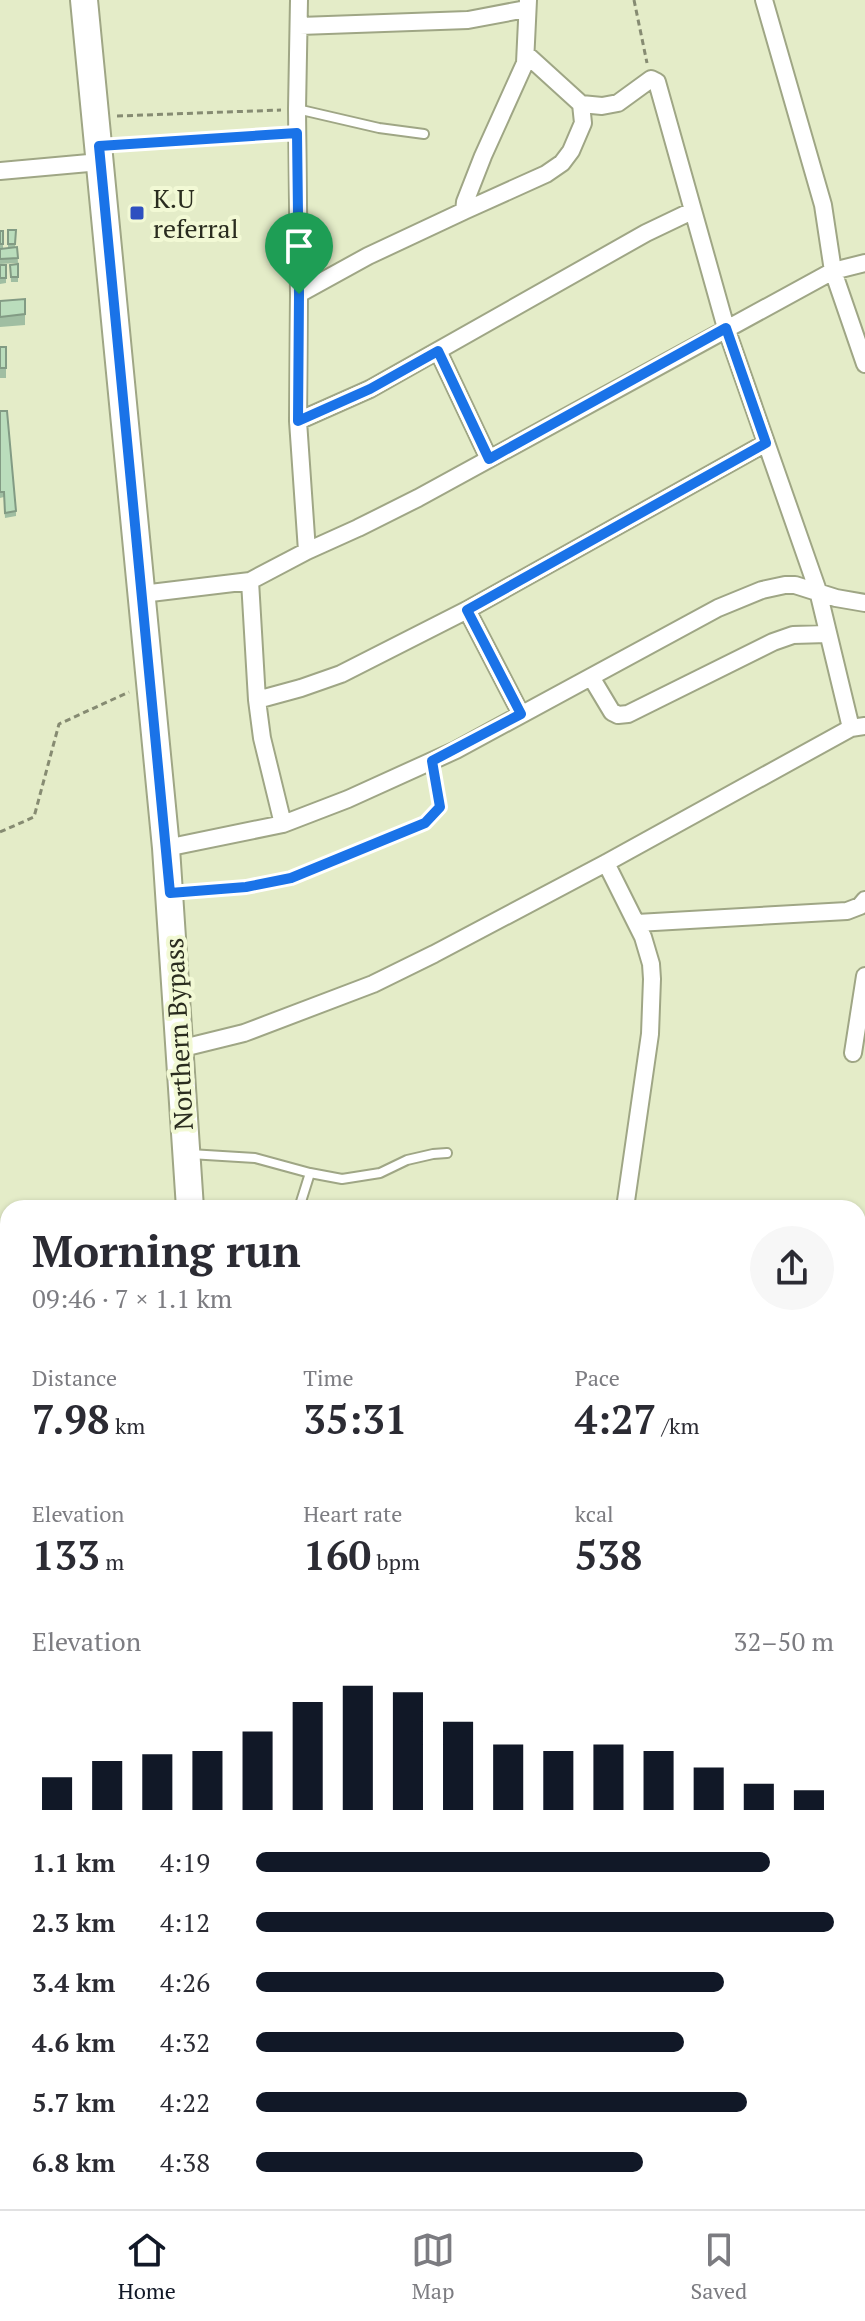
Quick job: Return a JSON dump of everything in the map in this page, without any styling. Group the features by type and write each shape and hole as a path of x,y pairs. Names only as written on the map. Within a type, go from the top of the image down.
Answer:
{"main road":[{"name":"Northern Bypass","path":"84,0 170,893 189,1200"}],"street":[{"path":"299,0 298,421 307,551"},
{"path":"764,0 823,205 833,271 865,364"},
{"path":"300,26 468,20 527,5 526,54 522,71 483,156 464,211"},
{"path":"179,1049 244,1033 373,984 858,727 827,634 818,591 726,328 657,82 651,79 618,103 602,106 581,104 526,54"},
{"path":"299,294 368,256 546,174 562,163 571,151 583,123 581,104"},
{"path":"0,171 99,154"},
{"path":"298,421 370,389 646,233 692,211"},
{"path":"142,594 250,581 489,459 833,271 865,263"},
{"path":"438,351 489,459"},
{"path":"257,700 341,674 467,610 766,443"},
{"path":"250,581 262,738 283,824"},
{"path":"166,848 283,824 348,799 432,761 718,608 762,590 795,585 865,603"},
{"path":"467,610 521,714"},
{"path":"591,677 612,712 628,714 773,642 793,635 827,634"},
{"path":"606,863 637,923 651,964 650,1034 626,1200"},
{"path":"637,923 847,911 860,906 865,900"},
{"path":"853,1053 865,976"}],"lane":[{"path":"297,109 379,128 424,134"},
{"path":"99,154 297,133"},
{"path":"170,893 246,887 291,878 425,823 440,807 432,761"},
{"path":"185,1154 255,1158 342,1179 380,1173 407,1160 447,1153"},
{"path":"302,1200 310,1173"}],"path":[{"path":"634,0 651,79"},
{"path":"97,117 297,109"},
{"path":"0,832 34,817 59,724 150,682"}],"building":[{"path":"8,230 16,230 15,244 8,244"},
{"path":"17,247 18,258 0,259 0,249"},
{"path":"18,264 18,277 11,277 10,265"},
{"path":"0,265 6,265 6,278 0,278"},
{"path":"25,299 25,314 0,317 0,301"},
{"path":"0,347 6,347 6,368 0,368"},
{"path":"0,411 7,411 16,511 5,513 4,492 0,492"}],"place":[{"name":"K.U referral","path":"137,213"}],"route":[{"path":"297,133 299,294 298,421 370,389 438,351 489,459 726,328 766,443 467,610 521,714 432,761 440,807 425,823 291,878 246,887 170,893 99,146 297,133"}]}
